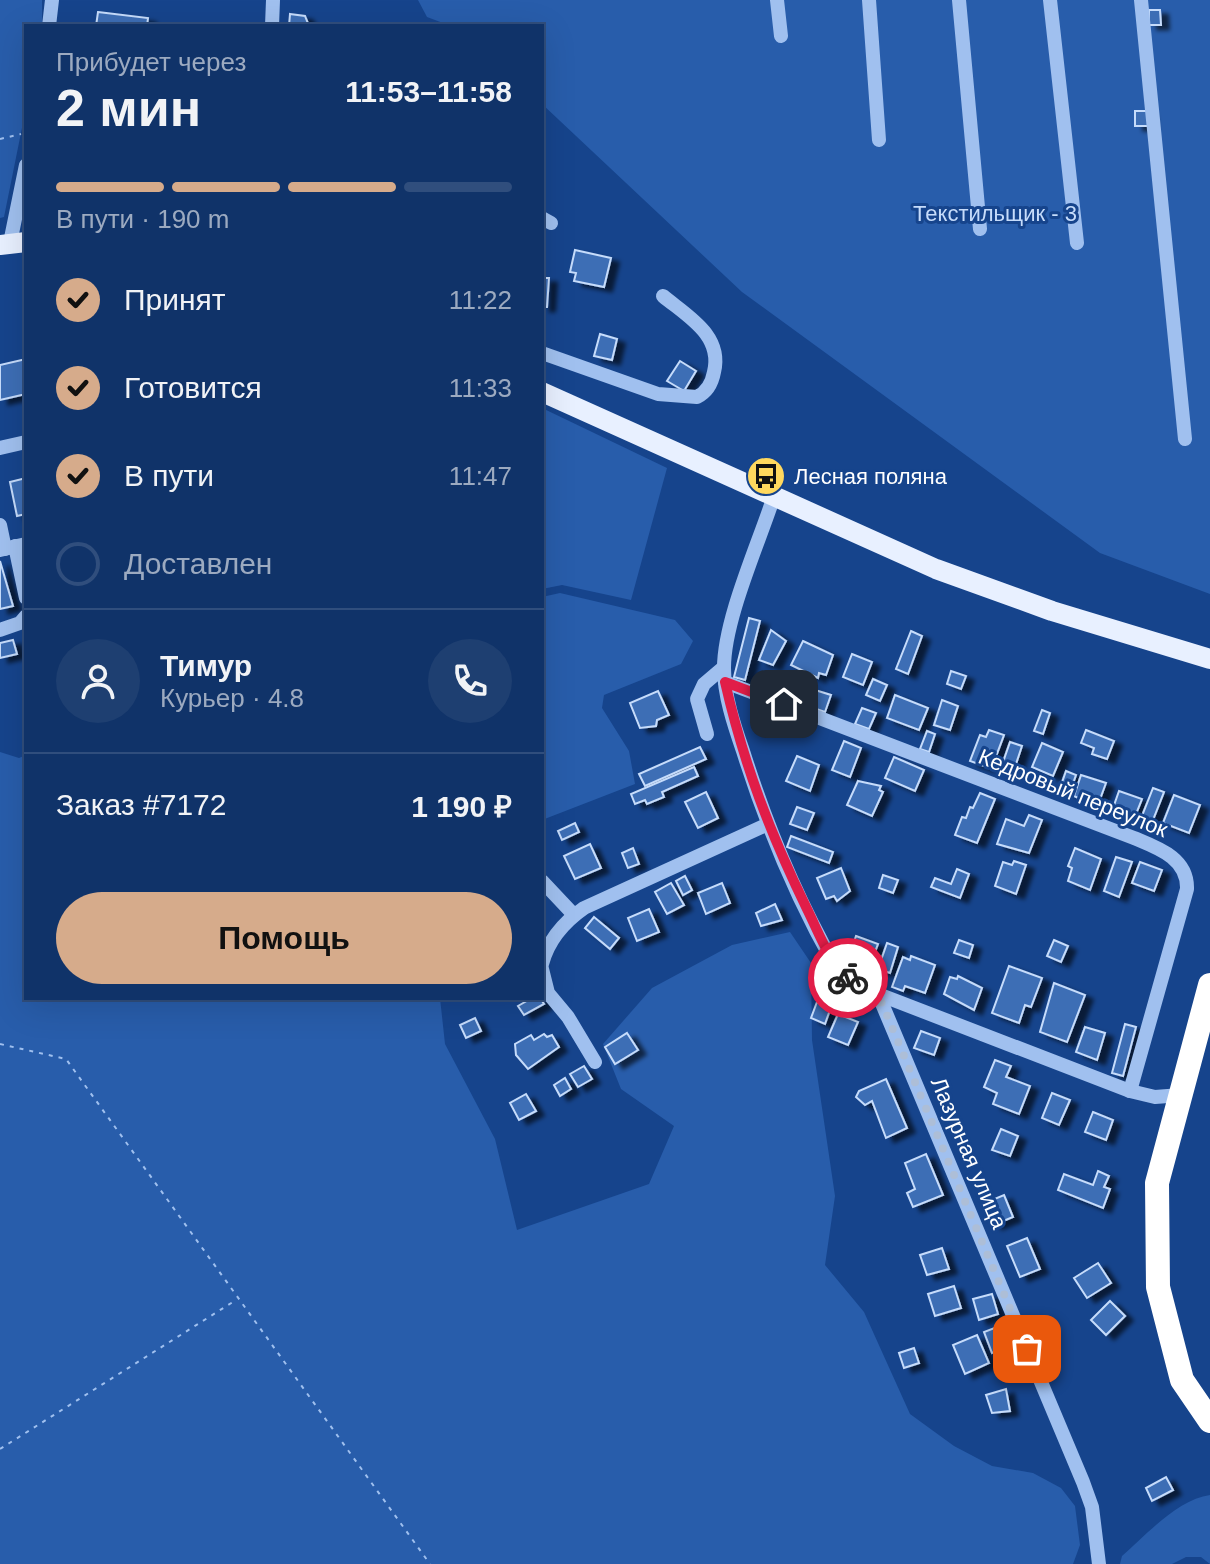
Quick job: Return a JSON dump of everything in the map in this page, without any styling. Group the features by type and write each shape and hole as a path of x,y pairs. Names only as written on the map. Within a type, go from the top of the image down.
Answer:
{"highway":[{"path":"1210,985 1157,1183 1158,1287 1182,1380 1210,1421"}],"main road":[{"path":"544,393 773,499 936,569 1052,611 1210,659"}],"street":[{"path":"49,24 52,0"},
{"path":"272,24 273,0"},
{"path":"777,0 781,36"},
{"path":"869,0 879,140"},
{"path":"959,0 980,229"},
{"path":"1050,0 1077,243"},
{"path":"1141,0 1185,439"},
{"path":"12,243 24,176"},
{"path":"544,354 658,394 697,397 710,385 715,350 705,331 663,296"},
{"path":"0,448 24,442"},
{"path":"773,499 733,619 724,674 736,729 766,825 830,956 846,977 878,994 1130,1091 1155,1097 1181,1095"},
{"path":"0,525 11,547 24,591"},
{"path":"0,630 20,623 24,618"},
{"path":"707,734 697,699 704,684 724,674"},
{"name":"Кедровый переулок","path":"724,674 1134,838 1177,861 1188,880 1187,889 1130,1091"},
{"path":"544,961 549,945 574,915 651,876 766,825"},
{"path":"544,883 574,915"},
{"path":"544,976 548,993 568,1017 595,1062"},
{"name":"Лазурная улица","path":"878,994 1092,1507 1099,1564"}],"path":[{"path":"0,139 21,134"},
{"path":"0,1044 66,1059 430,1564"},
{"path":"0,1449 237,1299"}],"green space":[{"path":"0,0 42,0 42,24 24,24 24,118 4,217 0,218"},
{"name":"Текстильщик - 3","path":"418,0 1210,0 1210,594 1100,553 742,292 544,106 544,24 446,24 427,17"},
{"path":"544,409 667,468 631,600 562,585 544,589"},
{"path":"560,593 675,620 693,641 681,664 604,695 602,708 629,751 635,784 544,819 544,597"},
{"path":"0,752 19,758 24,756 24,1000 440,1000 445,1044 495,1139 517,1230 649,1184 674,1126 621,1089 603,1044 652,988 732,945 790,932 811,963 812,1040 835,1196 825,1265 864,1312 910,1414 954,1446 992,1466 1033,1473 1061,1488 1075,1506 1080,1545 1073,1564 0,1564"},
{"path":"1210,1495 1210,1564 1201,1557 1186,1557 1172,1564 1120,1564 1122,1556 1163,1519 1186,1503"}],"building":[{"path":"1149,10 1160,10 1161,25 1149,25"},
{"path":"98,12 148,18 147,24 96,24"},
{"path":"290,14 305,16 308,24 289,24"},
{"path":"1135,111 1148,111 1149,126 1135,126"},
{"path":"575,250 611,258 604,287 574,281 576,273 570,272"},
{"path":"544,278 549,278 547,307 544,307"},
{"path":"600,334 617,339 612,360 594,356"},
{"path":"24,359 24,394 0,400 0,365"},
{"path":"680,361 696,371 684,391 667,381"},
{"path":"24,478 24,514 17,516 10,482"},
{"path":"0,561 13,606 0,609"},
{"path":"749,618 760,621 745,680 734,677"},
{"path":"771,630 786,641 773,665 759,660"},
{"path":"911,631 922,636 908,674 896,669"},
{"path":"13,640 17,654 0,658 0,643"},
{"path":"803,641 833,655 826,675 819,673 818,678 791,665"},
{"path":"852,654 872,662 863,685 843,677"},
{"path":"951,671 966,676 961,689 947,684"},
{"path":"873,679 887,685 880,701 866,695"},
{"path":"815,690 831,695 825,712 802,704 805,693 813,695"},
{"path":"658,691 669,715 657,720 656,726 640,728 630,703"},
{"path":"895,695 928,708 919,730 887,718"},
{"path":"942,700 958,706 950,730 934,725"},
{"path":"862,708 876,713 869,729 855,724"},
{"path":"1042,710 1050,713 1043,734 1034,731"},
{"path":"989,730 1004,735 991,766 970,761 980,735 986,737"},
{"path":"1086,730 1114,741 1107,759 1092,754 1094,748 1081,743"},
{"path":"927,731 935,734 929,752 920,749"},
{"path":"844,741 861,748 850,777 832,770"},
{"path":"1010,742 1022,746 1014,770 1002,765"},
{"path":"1042,743 1063,752 1053,776 1032,767"},
{"path":"700,747 706,759 645,786 639,774"},
{"path":"797,756 819,765 810,791 786,781"},
{"path":"894,757 924,770 915,791 885,778"},
{"path":"694,767 698,776 662,792 664,797 647,804 645,800 635,804 631,794"},
{"path":"1066,771 1076,775 1070,792 1060,788"},
{"path":"1081,775 1106,783 1099,802 1096,800 1094,806 1074,796"},
{"path":"858,781 881,786 879,790 883,792 872,816 847,805"},
{"path":"1153,788 1164,792 1151,825 1140,821"},
{"path":"1119,791 1142,799 1134,819 1112,811"},
{"path":"706,792 718,818 698,828 685,802"},
{"path":"980,793 995,799 977,843 955,835 962,817 966,818"},
{"path":"1174,795 1200,805 1189,833 1163,823"},
{"path":"797,807 814,813 807,830 790,824"},
{"path":"1029,815 1042,820 1029,853 997,844 1006,819 1024,826"},
{"path":"575,823 579,832 562,840 558,831"},
{"path":"791,836 833,852 829,863 787,847"},
{"path":"590,844 601,868 575,879 564,856"},
{"path":"633,848 639,864 628,868 622,853"},
{"path":"1075,848 1101,859 1090,890 1068,881 1072,868 1068,866"},
{"path":"1116,857 1132,862 1119,897 1104,891"},
{"path":"1014,861 1026,865 1016,894 995,886 1003,862 1012,865"},
{"path":"1140,862 1162,870 1154,891 1132,883"},
{"path":"841,868 850,891 837,901 834,896 826,899 817,878"},
{"path":"957,869 969,874 960,898 931,887 935,878 951,884"},
{"path":"883,875 898,880 893,893 879,888"},
{"path":"685,876 692,890 683,895 676,881"},
{"path":"671,883 684,905 667,914 655,892"},
{"path":"722,883 730,903 706,914 698,893"},
{"path":"775,904 782,920 761,926 756,913"},
{"path":"649,909 659,932 637,941 628,918"},
{"path":"594,917 619,938 610,949 585,928"},
{"path":"856,936 878,944 868,970 847,962"},
{"path":"959,940 973,945 969,958 954,953"},
{"path":"1054,940 1068,946 1061,962 1047,956"},
{"path":"887,943 898,947 890,973 878,969"},
{"path":"911,956 935,965 925,993 905,986 903,991 892,987 903,957 910,960"},
{"path":"1009,966 1042,978 1031,1007 1025,1005 1019,1023 992,1013"},
{"path":"958,976 982,988 974,1010 944,994 950,977 957,979"},
{"path":"1054,983 1085,995 1067,1042 1040,1032"},
{"path":"528,1000 541,1000 544,1004 524,1015 518,1006"},
{"path":"817,1002 831,1007 825,1024 811,1018"},
{"path":"838,1014 858,1022 848,1045 828,1037"},
{"path":"475,1018 481,1031 466,1038 460,1025"},
{"path":"1125,1024 1136,1027 1123,1076 1112,1073"},
{"path":"1085,1027 1105,1033 1097,1060 1076,1052"},
{"path":"921,1031 940,1038 934,1055 914,1048"},
{"path":"627,1033 638,1050 615,1064 605,1047"},
{"path":"544,1034 547,1037 552,1035 559,1047 528,1069 516,1055 515,1044 531,1035 534,1040"},
{"path":"995,1060 1011,1066 1006,1077 1030,1086 1019,1114 993,1104 997,1093 984,1087"},
{"path":"584,1066 592,1079 578,1087 570,1074"},
{"path":"565,1078 571,1089 560,1096 554,1085"},
{"path":"886,1079 907,1128 886,1138 872,1101 865,1105 856,1097 859,1091"},
{"path":"1052,1093 1070,1100 1059,1125 1042,1118"},
{"path":"526,1094 536,1111 519,1120 510,1103"},
{"path":"1093,1112 1113,1120 1106,1140 1085,1132"},
{"path":"1001,1129 1018,1136 1010,1156 992,1150"},
{"path":"926,1154 943,1195 913,1207 907,1193 915,1189 905,1163"},
{"path":"1098,1171 1109,1176 1104,1187 1110,1189 1103,1208 1058,1190 1064,1174 1093,1185"},
{"path":"1004,1195 1013,1217 994,1225 985,1203"},
{"path":"1027,1238 1040,1269 1020,1277 1007,1246"},
{"path":"942,1248 949,1269 927,1275 920,1255"},
{"path":"1098,1263 1111,1283 1087,1298 1074,1278"},
{"path":"954,1286 961,1308 935,1316 928,1294"},
{"path":"992,1294 998,1314 979,1320 973,1299"},
{"path":"1110,1301 1125,1316 1106,1335 1091,1320"},
{"path":"1005,1324 1013,1345 992,1353 984,1332"},
{"path":"977,1335 989,1363 965,1374 953,1345"},
{"path":"914,1348 919,1363 904,1368 899,1353"},
{"path":"1006,1389 1010,1411 992,1413 986,1395"},
{"path":"1166,1477 1173,1490 1152,1501 1146,1488"}],"way so far":[{"path":"848,978 878,994 1027,1349"}],"place":[{"name":"Лесная поляна","path":"766,476"}],"route":[{"path":"784,704 725,682 766,825 834,964 848,978"}]}
